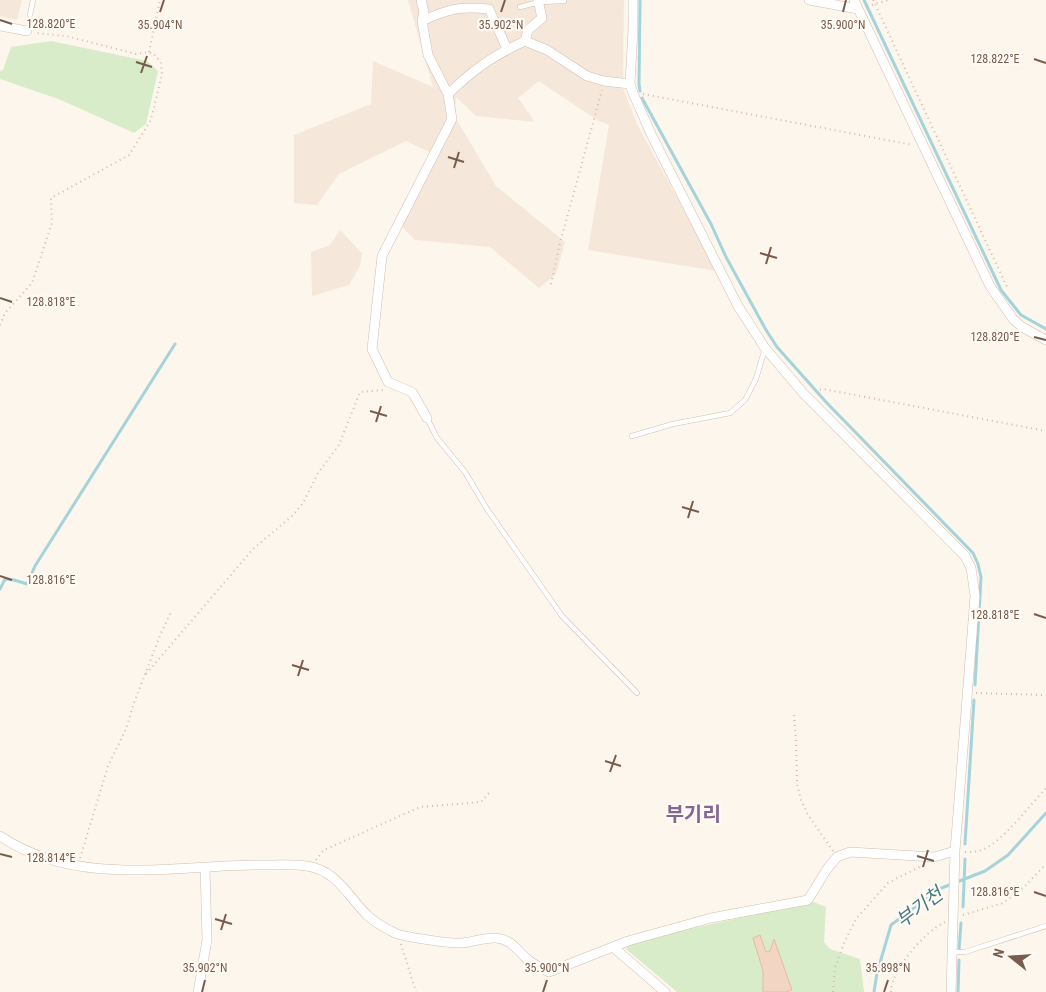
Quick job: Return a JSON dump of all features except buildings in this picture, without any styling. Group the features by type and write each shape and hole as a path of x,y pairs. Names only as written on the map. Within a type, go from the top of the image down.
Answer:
{"street":[{"path":"421,0 424,12 422,21 428,55 448,94 452,119 382,256 372,349 388,382 412,392 427,418"},
{"path":"632,0 633,28 630,84 633,93 651,134 738,306 765,348 804,394 965,556 971,568 975,596 955,851 951,992"},
{"path":"809,0 858,10"},
{"path":"854,0 990,286 1009,315 1022,327 1046,340"},
{"path":"525,41 528,30 542,18 539,1"},
{"path":"422,21 466,3 489,9 508,49"},
{"path":"0,26 27,31"},
{"path":"448,94 472,71 498,54 525,41 547,50 587,76 604,81 630,84"},
{"path":"0,836 26,851 77,867 125,870 237,865 311,867 322,870 336,880 367,915 378,924 398,934 460,943 496,938 518,947 526,958 549,972 628,941 711,918 808,900 827,868 837,857 850,852 934,858 955,851"},
{"path":"198,992 207,940 205,867"},
{"path":"613,947 665,992"}],"lane":[{"path":"30,15 33,0"},
{"path":"520,7 539,1 564,1"},
{"path":"632,436 673,424 730,413 745,400 756,379 765,348"},
{"path":"427,418 437,438 465,472 487,510 562,616 637,693"},
{"path":"952,952 966,952 1046,926"}],"path":[{"path":"149,52 160,0"},
{"path":"873,0 1007,287"},
{"path":"870,5 889,0"},
{"path":"0,325 5,314 32,283 52,223 51,198 129,156 151,120 162,74 161,63 156,56 149,52 136,54 66,36 27,31"},
{"path":"551,284 560,243 604,81"},
{"path":"633,93 924,147"},
{"path":"146,674 253,549 292,516 303,503 318,473 339,445 360,392 384,391 388,382"},
{"path":"813,392 823,388 1046,431"},
{"path":"77,867 108,766 126,729 161,633 171,612"},
{"path":"966,692 1046,695"},
{"path":"794,716 797,784 801,800 808,815 837,857"},
{"path":"955,851 975,852 986,849 1001,837 1046,788"},
{"path":"311,867 324,850 420,807 481,802 490,792"},
{"path":"833,992 835,968 844,943 856,919 888,883 934,858"},
{"path":"398,934 416,992"}],"shaded area":[{"path":"0,0 22,0 17,20 0,16"},
{"path":"408,0 624,0 623,88 638,126 717,271 588,250 609,125 597,120 539,81 518,98 535,122 476,116 456,97 455,117 496,186 565,242 556,274 539,288 490,247 415,240 402,227 436,155 406,141 339,174 317,205 294,203 294,135 371,104 373,61 433,87"},
{"path":"340,230 362,253 360,266 349,285 312,296 311,252 330,245"}],"green space":[{"path":"51,41 147,61 158,71 146,124 134,133 61,100 0,79 0,71 3,70 11,47"},
{"path":"813,902 826,907 824,942 830,949 860,959 864,992 677,992 626,949 629,942"}],"waterway":[{"path":"640,0 640,91"},
{"path":"864,0 1001,290 1021,315 1046,329"},
{"path":"642,98 711,224 726,257 777,347 826,402 973,553 981,577 975,685"},
{"path":"0,589 5,579 27,584 35,566 175,344"},
{"path":"965,844 974,700"},
{"name":"부기천","path":"874,992 877,973 891,925 939,889 985,871 1008,855 1046,813"},
{"name":"부기천","path":"963,907 965,859"},
{"path":"959,950 961,923"},
{"path":"958,992 959,960"}],"district":[{"name":"부기리","path":"693,814"}]}
